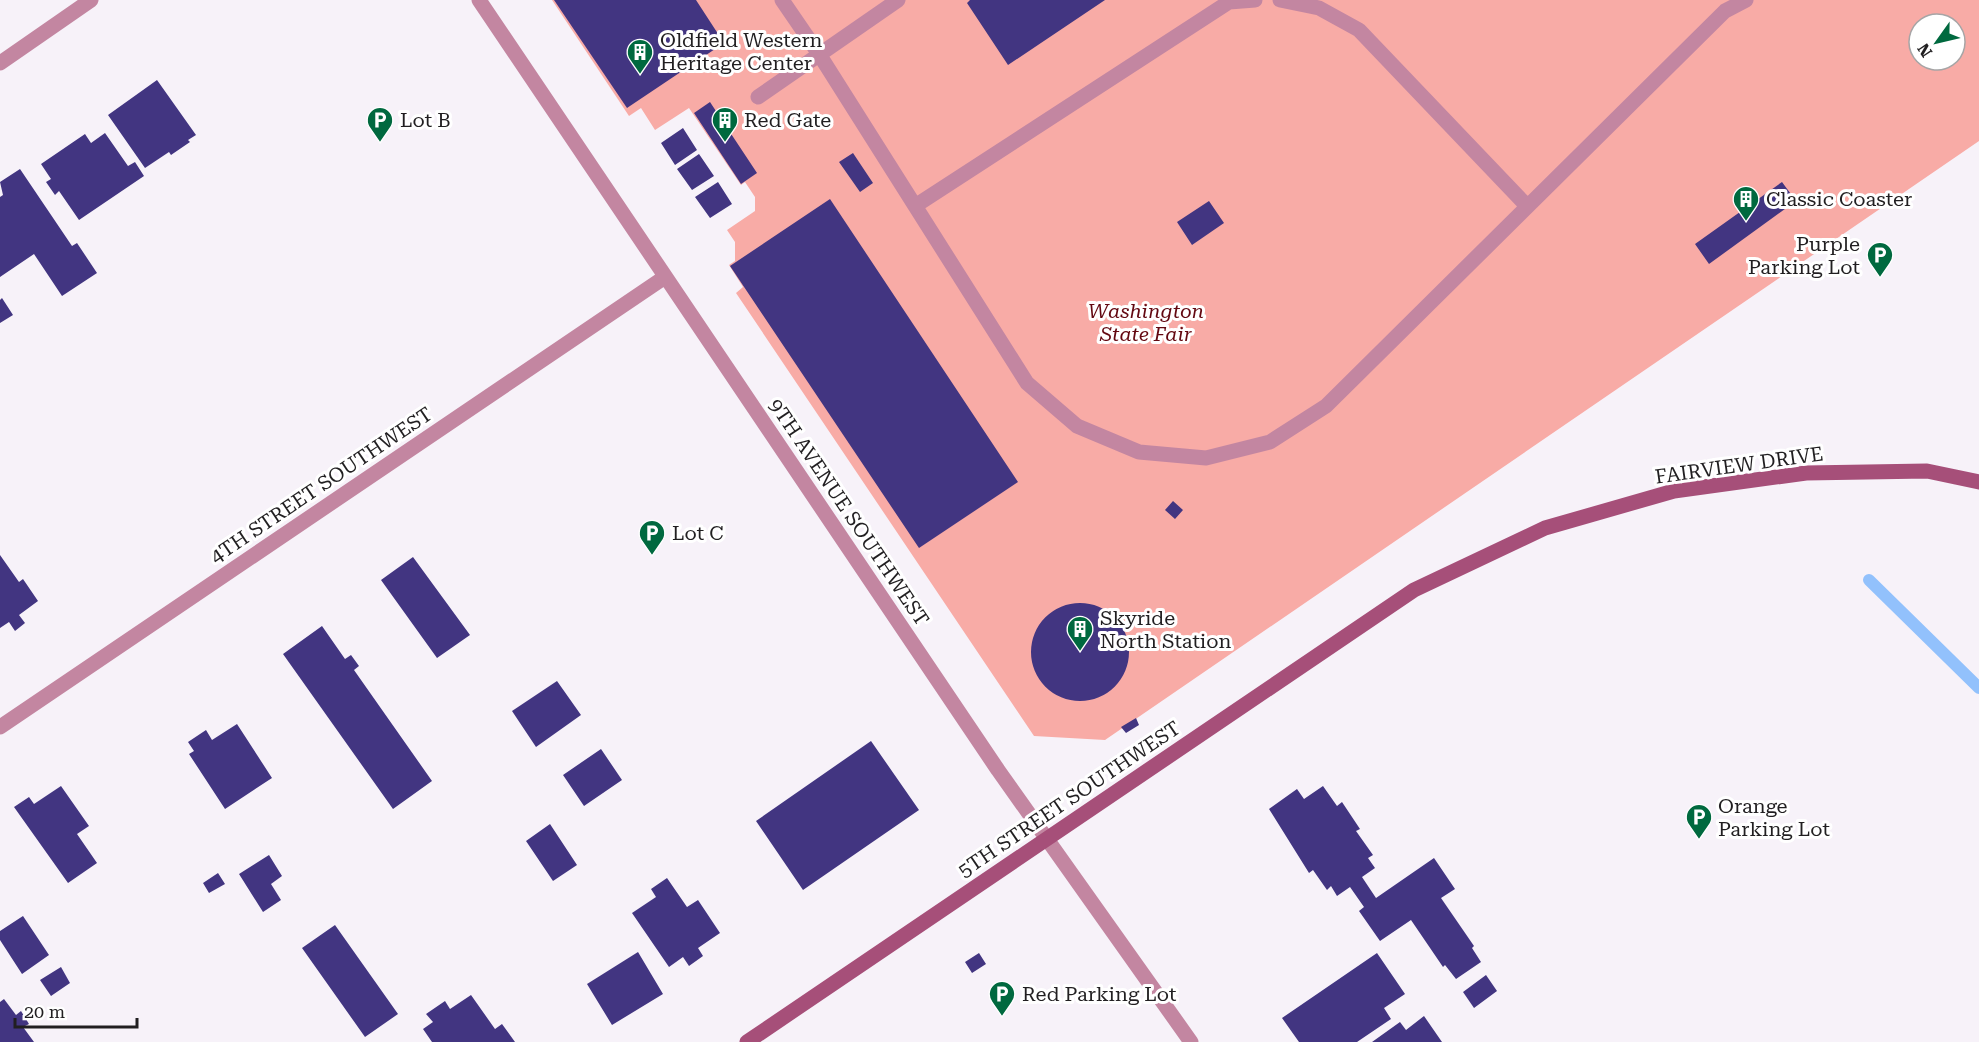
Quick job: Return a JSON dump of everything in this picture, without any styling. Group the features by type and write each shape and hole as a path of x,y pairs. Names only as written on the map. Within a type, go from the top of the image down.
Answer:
{"main road":[{"name":"FAIRVIEW DRIVE","path":"1414,590 1545,528 1674,491 1806,473 1927,471 1979,483"},
{"name":"5TH STREET SOUTHWEST","path":"747,1042 1414,590"}],"street":[{"path":"0,63 91,0"},
{"name":"9TH AVENUE SOUTHWEST","path":"479,0 1048,840 1191,1042"},
{"path":"782,0 819,54 1027,383 1077,426 1139,452 1206,458 1270,442 1326,406 1527,206 1722,5 1746,0"},
{"path":"758,97 898,0"},
{"path":"915,206 1230,2 1255,0"},
{"path":"1280,0 1319,8 1359,30 1527,206"},
{"name":"4TH STREET SOUTHWEST","path":"0,727 665,277"}],"green space":[{"name":"Washington State Fair","path":"552,0 1979,0 1979,141 1105,740 1034,736 736,293 743,287 729,265 735,261 735,242 727,230 755,211 755,197 745,182 741,185 689,108 655,130 641,108 629,116"}],"building":[{"name":"Oldfield Western Heritage Center","path":"554,0 696,0 724,43 627,108"},
{"path":"970,0 1105,0 1008,65 967,3"},
{"path":"157,80 196,135 171,155 169,152 145,168 108,115"},
{"name":"Red Gate","path":"710,102 757,173 741,184 694,113"},
{"path":"683,128 697,150 675,165 661,143"},
{"path":"105,133 128,166 135,162 144,176 79,220 59,191 55,195 46,182 51,179 41,164 85,134 91,143"},
{"path":"853,153 873,183 860,192 839,162"},
{"path":"699,154 714,176 692,190 677,169"},
{"path":"20,169 72,246 77,243 97,273 62,296 34,254 0,277 0,197 3,195 0,182"},
{"path":"718,182 732,204 710,218 695,197"},
{"name":"Classic Coaster","path":"1782,182 1796,201 1709,264 1695,244"},
{"path":"830,199 1018,482 919,548 730,266"},
{"path":"1209,201 1224,223 1192,245 1177,222"},
{"path":"2,298 13,315 0,323 0,300"},
{"path":"1173,501 1183,510 1175,519 1165,510"},
{"path":"0,555 19,582 23,579 38,601 19,615 25,623 15,631 9,622 0,628"},
{"path":"413,557 470,635 437,658 381,580"},
{"name":"Skyride North Station","path":"1080,603 1099,607 1114,618 1125,633 1129,652 1125,671 1114,686 1099,697 1080,701 1061,697 1046,686 1035,671 1031,652 1035,633 1046,618 1061,607"},
{"path":"322,626 345,659 351,655 359,666 354,670 432,781 393,809 283,654"},
{"path":"557,681 581,715 536,747 512,711"},
{"path":"1136,718 1139,725 1126,733 1121,727"},
{"path":"237,724 272,778 225,809 189,754 194,751 188,742 206,730 212,740"},
{"path":"871,741 919,810 803,890 756,821"},
{"path":"601,749 622,780 584,806 563,775"},
{"path":"61,786 89,826 77,834 97,863 68,883 14,807 29,797 34,804"},
{"path":"1323,786 1337,806 1342,802 1360,829 1356,831 1373,855 1368,858 1375,868 1362,877 1376,898 1434,858 1455,889 1441,898 1474,946 1472,948 1481,962 1456,979 1445,965 1443,967 1411,920 1380,941 1359,911 1364,907 1350,887 1337,896 1331,886 1327,890 1313,870 1309,873 1269,809 1297,789 1304,799"},
{"path":"550,824 577,865 553,881 526,841"},
{"path":"269,855 282,876 271,884 281,900 263,912 239,874"},
{"path":"218,873 225,884 209,893 203,883"},
{"path":"667,878 687,907 698,900 720,933 698,948 703,956 689,966 683,957 669,967 632,913 656,897 651,889"},
{"path":"23,916 49,955 22,974 0,940 0,931"},
{"path":"335,925 398,1014 365,1037 302,948"},
{"path":"638,952 663,994 612,1025 587,984"},
{"path":"979,953 986,964 972,973 965,962"},
{"path":"1377,953 1405,994 1384,1008 1391,1019 1357,1042 1299,1042 1282,1018"},
{"path":"61,967 70,983 51,996 40,980"},
{"path":"1486,975 1497,991 1474,1008 1463,992"},
{"path":"471,995 495,1029 502,1024 515,1042 432,1042 423,1029 433,1022 426,1014 445,1001 450,1009"},
{"path":"4,999 16,1015 21,1011 29,1024 23,1027 34,1042 0,1042 0,1002"},
{"path":"1424,1016 1442,1042 1372,1042 1400,1022 1406,1030"}],"waterway":[{"path":"1869,580 1979,688"}],"place":[{"name":"Oldfield Western Heritage Center","path":"640,75"},
{"name":"Lot B","path":"380,143"},
{"name":"Red Gate","path":"725,143"},
{"name":"Classic Coaster","path":"1746,222"},
{"name":"Purple Parking Lot","path":"1880,278"},
{"name":"Lot C","path":"652,556"},
{"name":"Skyride North Station","path":"1080,652"},
{"name":"Orange Parking Lot","path":"1699,840"},
{"name":"Red Parking Lot","path":"1002,1017"}]}
